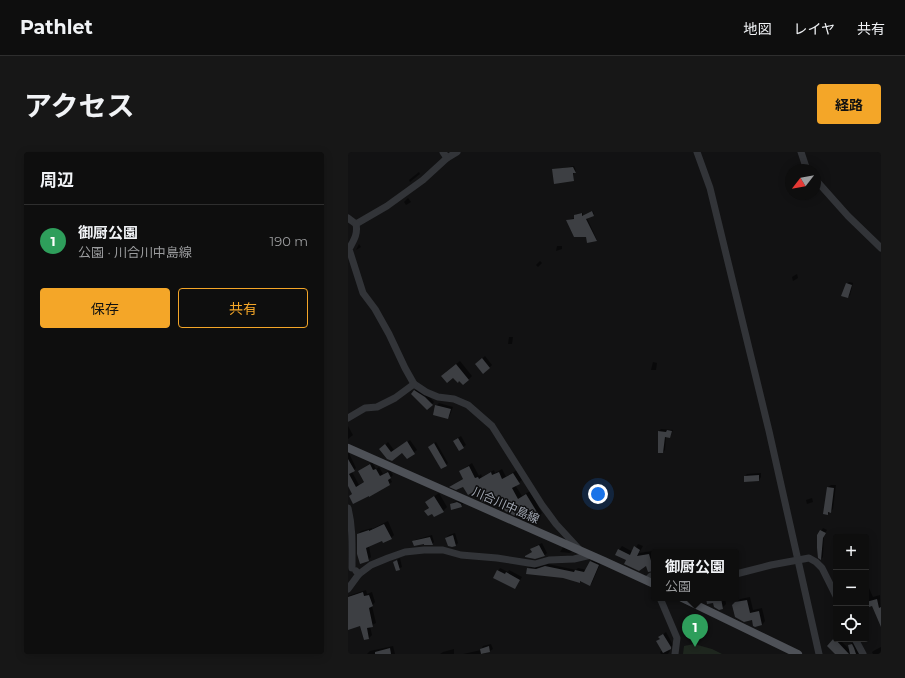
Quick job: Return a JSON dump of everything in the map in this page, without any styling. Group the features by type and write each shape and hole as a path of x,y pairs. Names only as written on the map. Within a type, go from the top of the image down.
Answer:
{"main road":[{"name":"川合川中島線","path":"348,448 650,582"},
{"path":"688,601 798,654"}],"street":[{"path":"442,152 447,158"},
{"path":"356,224 387,206 422,180 447,158 457,152"},
{"path":"698,152 710,188 769,431 819,654"},
{"path":"801,152 805,164"},
{"path":"821,186 848,216 881,248"},
{"path":"348,218 356,224 357,230 355,239 348,249 363,293 375,309 414,384 426,392 438,397 454,399 468,405 492,426 542,505 556,524 580,550"},
{"path":"348,418 366,408 377,407 395,398 414,384"},
{"path":"348,508 351,522 352,540 350,567 359,574"},
{"path":"348,589 359,574 371,565 405,552 443,550 461,555 496,558 534,564 549,560 574,559 591,555"},
{"path":"739,573 771,564 809,558 822,568 833,590"},
{"path":"661,601 677,638 675,654"},
{"path":"857,642 863,654"}],"shaded area":[{"path":"694,644 712,649 722,654 683,654 684,646"}],"building":[{"path":"573,167 576,173 573,173 574,181 554,184 552,169"},
{"path":"592,211 594,216 586,219 597,241 587,243 586,237 574,237 566,220 574,219 574,215 582,213 582,216"},
{"path":"846,283 852,285 848,298 841,296"},
{"path":"482,358 490,368 483,374 475,364"},
{"path":"456,364 469,380 463,385 459,381 458,383 453,378 447,383 441,376"},
{"path":"414,390 425,397 433,405 427,410 411,394"},
{"path":"435,405 451,409 448,419 433,415"},
{"path":"667,430 672,431 670,438 665,437 663,453 658,453 658,431 666,432"},
{"path":"458,438 464,448 459,451 453,441"},
{"path":"407,441 415,454 407,459 402,453 392,461 387,459 379,449 385,444 391,452"},
{"path":"434,443 447,466 441,469 428,447"},
{"path":"348,459 355,471 349,474 356,487 364,482 358,471 370,464 373,470 376,469 380,476 388,472 391,478 388,480 390,485 353,504 349,496 352,494 348,486"},
{"path":"469,466 475,478 478,477 479,479 491,472 492,475 499,472 502,479 513,473 520,484 512,488 518,499 526,494 540,517 534,520 528,510 526,511 525,509 515,516 505,511 496,496 485,503 479,500 475,491 468,495 463,487 456,490 449,487 463,479 459,471"},
{"path":"759,475 759,481 744,482 744,476"},
{"path":"827,487 834,488 831,513 828,512 828,515 823,514"},
{"path":"434,496 444,512 434,517 432,514 428,516 424,511 429,508 425,502"},
{"path":"457,502 461,504 462,507 451,510 450,504"},
{"path":"384,524 392,539 383,543 382,541 366,548 369,561 360,564 357,554 357,534 369,531"},
{"path":"820,530 826,533 823,538 821,560 818,558 817,548 817,535"},
{"path":"453,535 456,546 448,546 445,538"},
{"path":"430,537 433,545 424,544 414,546 412,541"},
{"path":"539,545 545,556 535,559 525,557 532,552 530,549"},
{"path":"634,546 640,550 637,556 649,554 651,561 651,572 648,572 646,566 639,571 624,564 626,560 615,555 618,549 630,555"},
{"path":"397,560 400,570 396,571 393,562"},
{"path":"590,561 599,565 590,586 580,581 580,583 563,578 526,574 527,568 536,569 545,566 574,572 575,570 584,572"},
{"path":"497,570 505,574 506,572 520,580 515,589 493,578"},
{"path":"363,592 364,596 369,595 373,606 369,608 373,627 367,628 369,639 364,640 360,626 348,630 348,597"},
{"path":"877,599 879,608 881,607 881,627 872,606 869,607 869,601"},
{"path":"747,600 750,613 759,611 762,625 755,627 753,626 752,620 744,622 735,617 732,605 735,602"},
{"path":"706,601 722,601 723,609 719,610 714,607 713,603 707,604"},
{"path":"663,634 671,649 663,653 656,641 660,639 658,637"},
{"path":"833,639 833,642 838,642 849,654 835,654 827,646"},
{"path":"852,644 856,654 850,654 848,645"},
{"path":"489,646 490,652 481,654 480,649"},
{"path":"390,648 391,654 375,654 375,652"}],"place":[{"name":"御厨公園","path":"695,647"}]}
